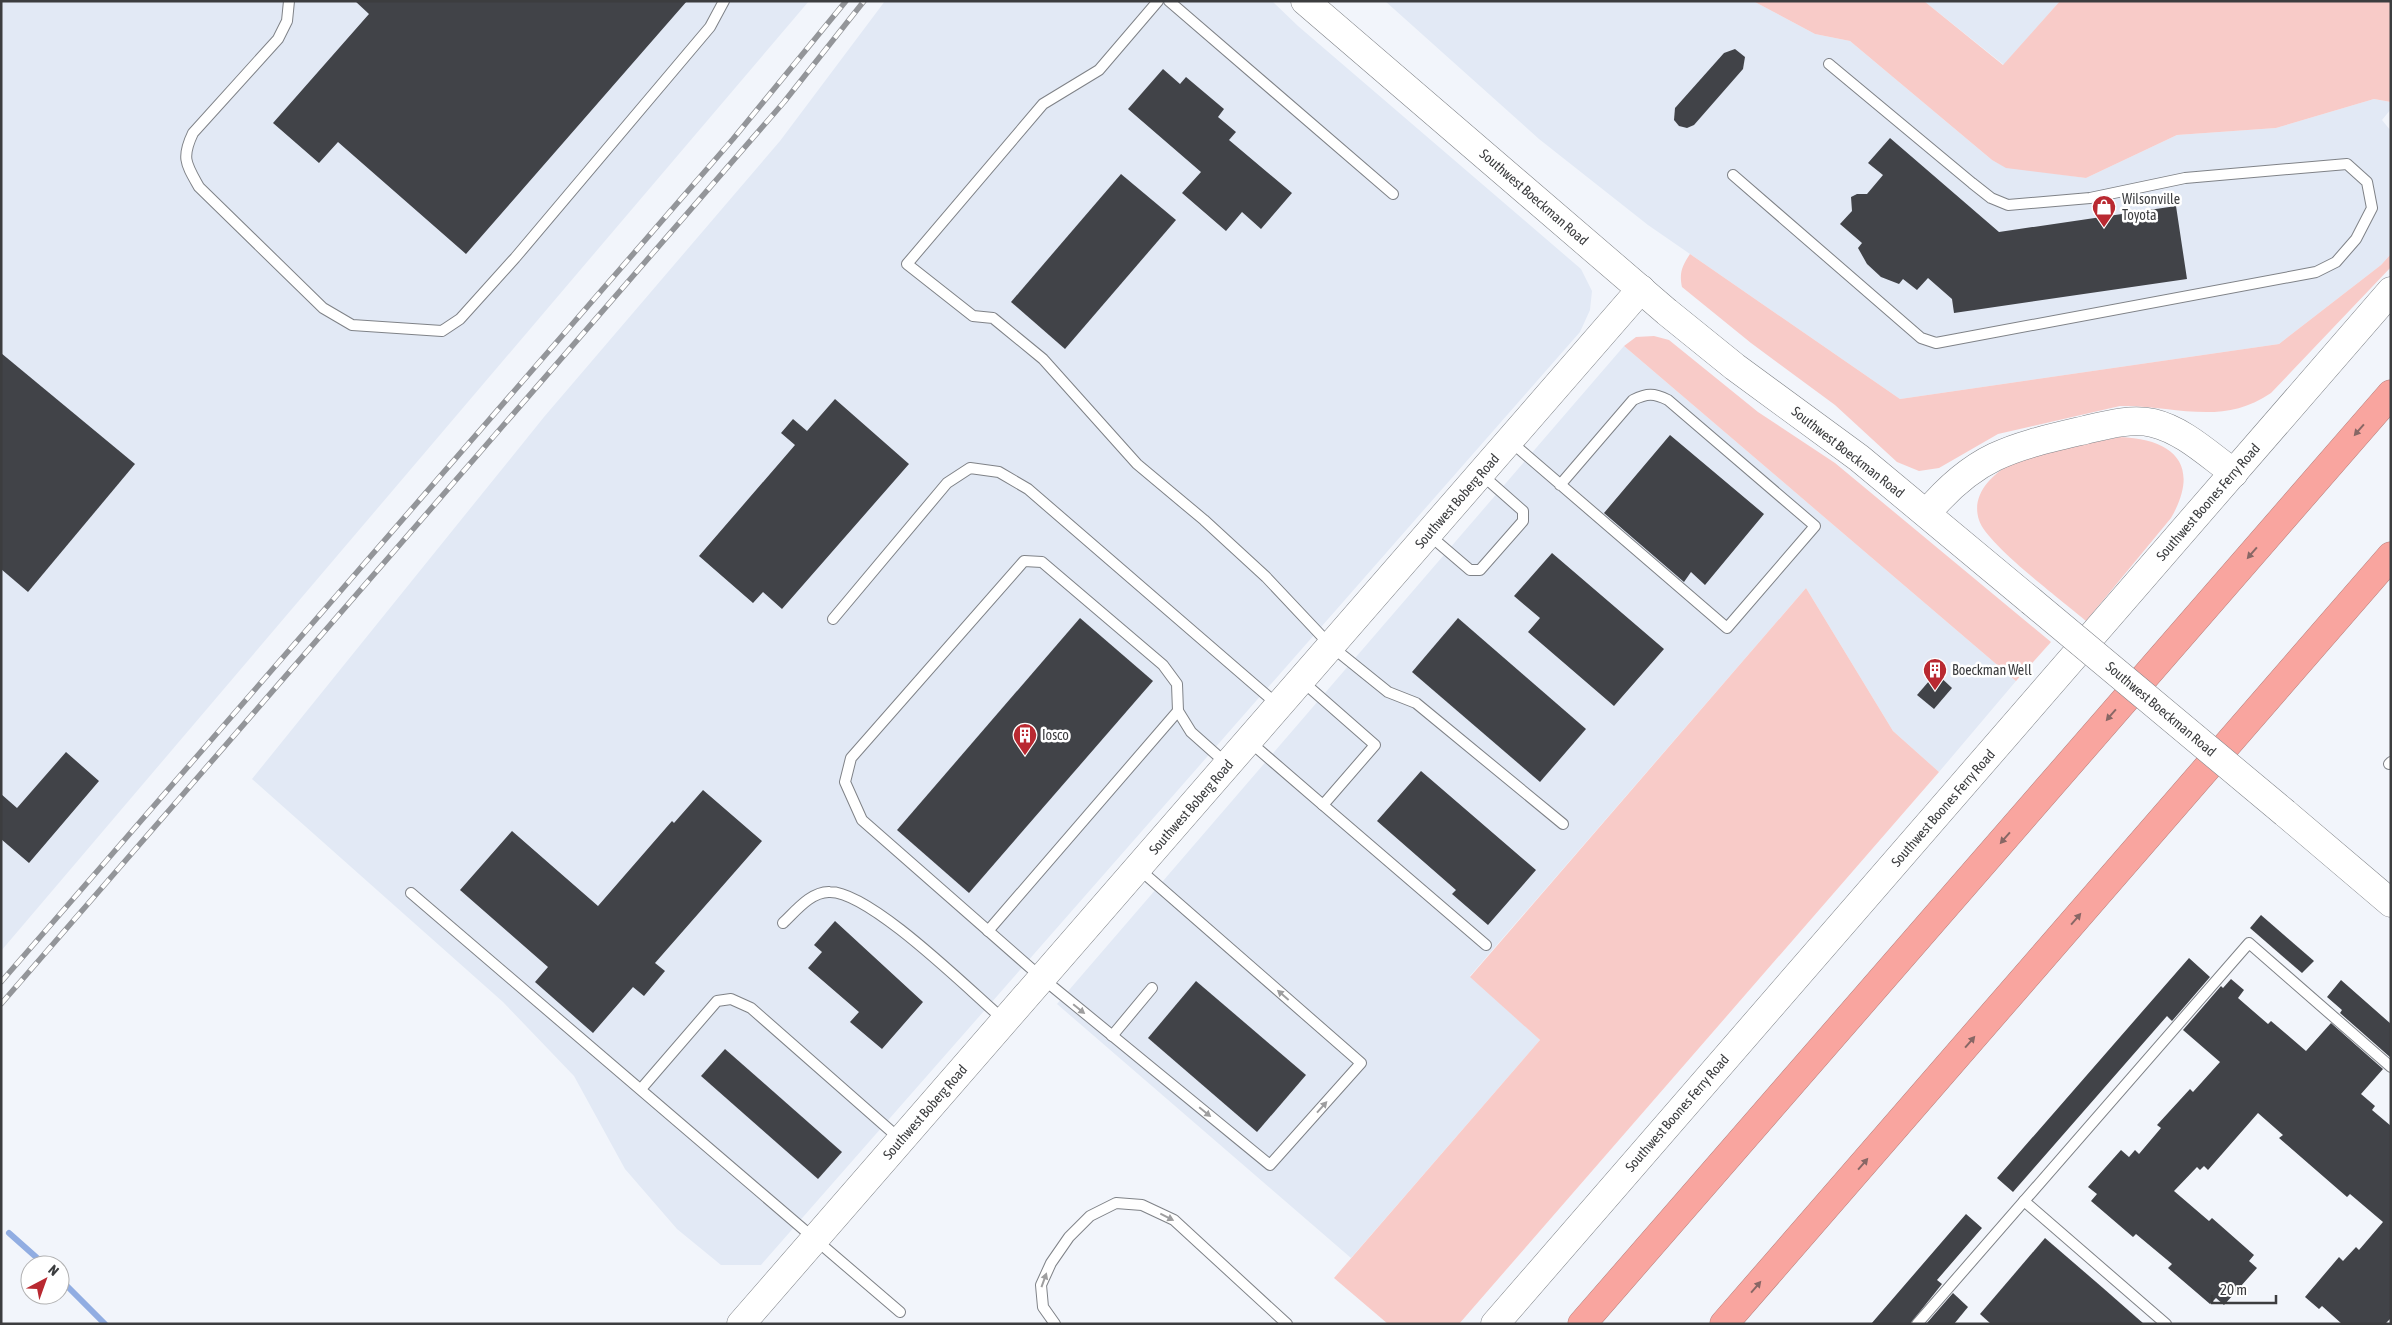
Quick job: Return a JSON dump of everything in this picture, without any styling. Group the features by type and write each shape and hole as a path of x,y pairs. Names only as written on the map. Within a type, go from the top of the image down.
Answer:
{"highway":[{"path":"1582,1324 2391,394"},
{"path":"1724,1324 2391,556"}],"street":[{"name":"Southwest Boeckman Road","path":"1305,1 1734,367 1859,458 1927,513 2391,903"},
{"name":"Southwest Boberg Road","path":"741,1324 1641,289"},
{"name":"Southwest Boones Ferry Road","path":"1495,1324 2391,292"},
{"path":"1927,513 1954,483 1998,454 2029,443 2130,422 2152,422 2172,430 2234,473"}],"lane":[{"path":"289,1 287,21 278,39 193,133 185,149 188,167 199,187 323,308 352,325 442,331 460,319 516,258 710,27 724,1"},
{"path":"1158,1 1099,70 1043,104 907,264 974,316 993,318 1043,359 1137,464 1204,520 1259,571 1331,646 1388,692 1416,704 1563,824"},
{"path":"1169,1 1393,194"},
{"path":"1733,175 1921,338 1936,343 2316,272 2336,262 2356,239 2372,208 2367,182 2347,164 2185,178 2090,198 2008,205 1991,198 1829,64"},
{"path":"1509,441 1560,485 1727,628 1815,526 1668,400 1657,394 1644,394 1632,400 1560,485"},
{"path":"833,619 947,483 970,468 999,472 1028,489 1279,706"},
{"path":"1428,534 1470,570 1480,570 1523,521 1523,511 1480,474"},
{"path":"1138,868 1361,1063 1270,1165 1042,978 862,820 846,782 851,758 1024,561 1042,562 1163,665 1177,684 1178,711 1191,732 1228,764"},
{"path":"1301,680 1375,745 1323,805"},
{"path":"988,931 1178,711"},
{"path":"1249,740 1486,945"},
{"path":"783,923 813,896 829,892 848,896 886,917 1004,1021"},
{"path":"411,893 816,1238 900,1312"},
{"path":"1917,1324 2248,943 2391,1067"},
{"path":"1112,1036 1152,988"},
{"path":"641,1089 717,1001 732,999 751,1008 901,1140"},
{"path":"2024,1201 2166,1324"},
{"path":"1056,1324 1043,1306 1041,1285 1051,1263 1069,1237 1090,1216 1116,1203 1142,1205 1174,1220 1287,1324"}],"shaded area":[{"path":"1,1 809,1 1,951"},
{"path":"885,1 1272,1 1298,26 1581,269 1592,291 1590,310 1580,332 761,1265 721,1265 677,1229 625,1169 574,1076 503,1002 252,779 544,417 780,141"},
{"path":"1385,1 1753,1 1815,34 1850,41 1992,160 2006,167 2086,178 2177,135 2276,128 2374,99 2391,102 2391,109 2382,120 2391,131 2391,254 2381,265 2279,344 1900,399 1648,225 1539,139"},
{"path":"1753,1 1924,1 2003,65 2060,1 2391,1 2391,102 2374,99 2276,128 2177,135 2086,178 2006,168 1992,160 1850,41 1815,34"},
{"path":"1924,1 2060,1 2004,65"},
{"path":"1690,254 1900,399 2279,344 2381,265 2391,254 2391,267 2271,393 2253,403 2216,412 2120,406 1998,434 1939,468 1919,471 1897,462 1835,405 1751,343 1682,287 1682,270"},
{"path":"1654,336 1669,340 1758,412 1835,463 2051,642 2016,681 1624,346 1636,337"},
{"path":"1624,346 2016,681 1939,772 1893,731 1806,588 1470,976 1540,1040 1351,1258 1057,1004"},
{"path":"2120,437 2155,443 2168,450 2177,459 2183,470 2183,484 2180,500 2171,518 2086,621 2027,572 1996,543 1979,520 1978,503 1980,495 1989,481 2009,465 2048,451"},
{"path":"1806,588 1893,731 1939,772 1459,1324 1388,1324 1334,1278 1540,1040 1470,977"}],"building":[{"path":"355,1 687,1 466,254 338,142 319,163 273,123 369,14"},
{"path":"1735,49 1745,57 1743,69 1694,125 1687,128 1679,126 1674,120 1675,108 1724,53"},
{"path":"1163,69 1180,84 1186,77 1224,109 1218,117 1236,132 1229,140 1292,193 1261,229 1242,212 1226,231 1182,193 1201,172 1128,109"},
{"name":"Wilsonville Toyota","path":"1890,138 1999,232 2176,206 2187,279 1954,313 1952,299 1928,278 1917,290 1903,279 1899,284 1881,277 1867,264 1858,248 1862,243 1840,224 1852,211 1851,197 1857,194 1867,194 1883,175 1868,163"},
{"path":"1121,174 1176,220 1065,349 1011,302"},
{"path":"1,353 135,464 28,592 1,569"},
{"path":"835,399 909,464 782,609 763,592 753,603 699,556 795,445 781,433 793,419 807,431"},
{"path":"1670,435 1764,514 1705,585 1691,572 1684,582 1604,513"},
{"path":"1552,553 1664,649 1614,706 1528,632 1540,618 1514,596"},
{"name":"Iosco","path":"1080,618 1153,681 969,893 897,830"},
{"path":"1458,618 1586,729 1540,782 1412,672"},
{"name":"Boeckman Well","path":"1936,673 1952,688 1934,709 1917,695"},
{"path":"66,752 99,781 29,863 1,839 1,794 17,808"},
{"path":"1421,771 1536,870 1488,925 1452,894 1456,890 1377,821"},
{"path":"703,790 762,841 655,963 665,971 644,996 633,987 593,1033 535,982 548,967 460,890 512,831 598,906 672,821 674,823"},
{"path":"2261,915 2314,961 2302,973 2250,928"},
{"path":"835,921 923,1002 882,1049 850,1022 859,1012 808,968 822,952 814,945"},
{"path":"2189,958 2210,977 2172,1021 2167,1016 2013,1192 1997,1178"},
{"path":"2231,979 2244,990 2238,998 2268,1024 2271,1021 2306,1051 2331,1023 2383,1069 2361,1094 2375,1106 2372,1110 2391,1126 2391,1318 2385,1324 2342,1324 2322,1306 2319,1309 2305,1297 2339,1257 2343,1261 2356,1247 2359,1250 2383,1222 2350,1194 2347,1197 2279,1138 2283,1135 2258,1113 2208,1170 2204,1166 2200,1170 2197,1167 2174,1191 2209,1221 2212,1218 2254,1255 2249,1261 2257,1268 2224,1305 2216,1298 2210,1304 2168,1268 2172,1264 2136,1234 2133,1237 2091,1201 2097,1194 2088,1187 2121,1150 2129,1157 2135,1150 2139,1154 2161,1128 2157,1125 2190,1089 2193,1092 2220,1062 2183,1030 2221,986 2223,988"},
{"path":"2341,980 2391,1024 2391,1058 2340,1013 2342,1010 2327,997"},
{"path":"1196,981 1306,1075 1257,1132 1148,1038"},
{"path":"725,1049 842,1152 818,1179 701,1076"},
{"path":"1966,1214 1982,1228 1937,1280 1942,1284 1910,1324 1871,1324"},
{"path":"2045,1238 2144,1324 1991,1324 1980,1314"},
{"path":"1953,1293 1968,1307 1954,1324 1926,1324"}],"waterway":[{"path":"9,1233 34,1255"},
{"path":"70,1289 105,1324"}],"railway":[{"path":"1,982 733,139 846,1"},
{"path":"1,1004 784,102 864,1"}],"place":[{"name":"Wilsonville Toyota","path":"2104,228"},
{"name":"Boeckman Well","path":"1935,691"},
{"name":"Iosco","path":"1025,756"}]}
